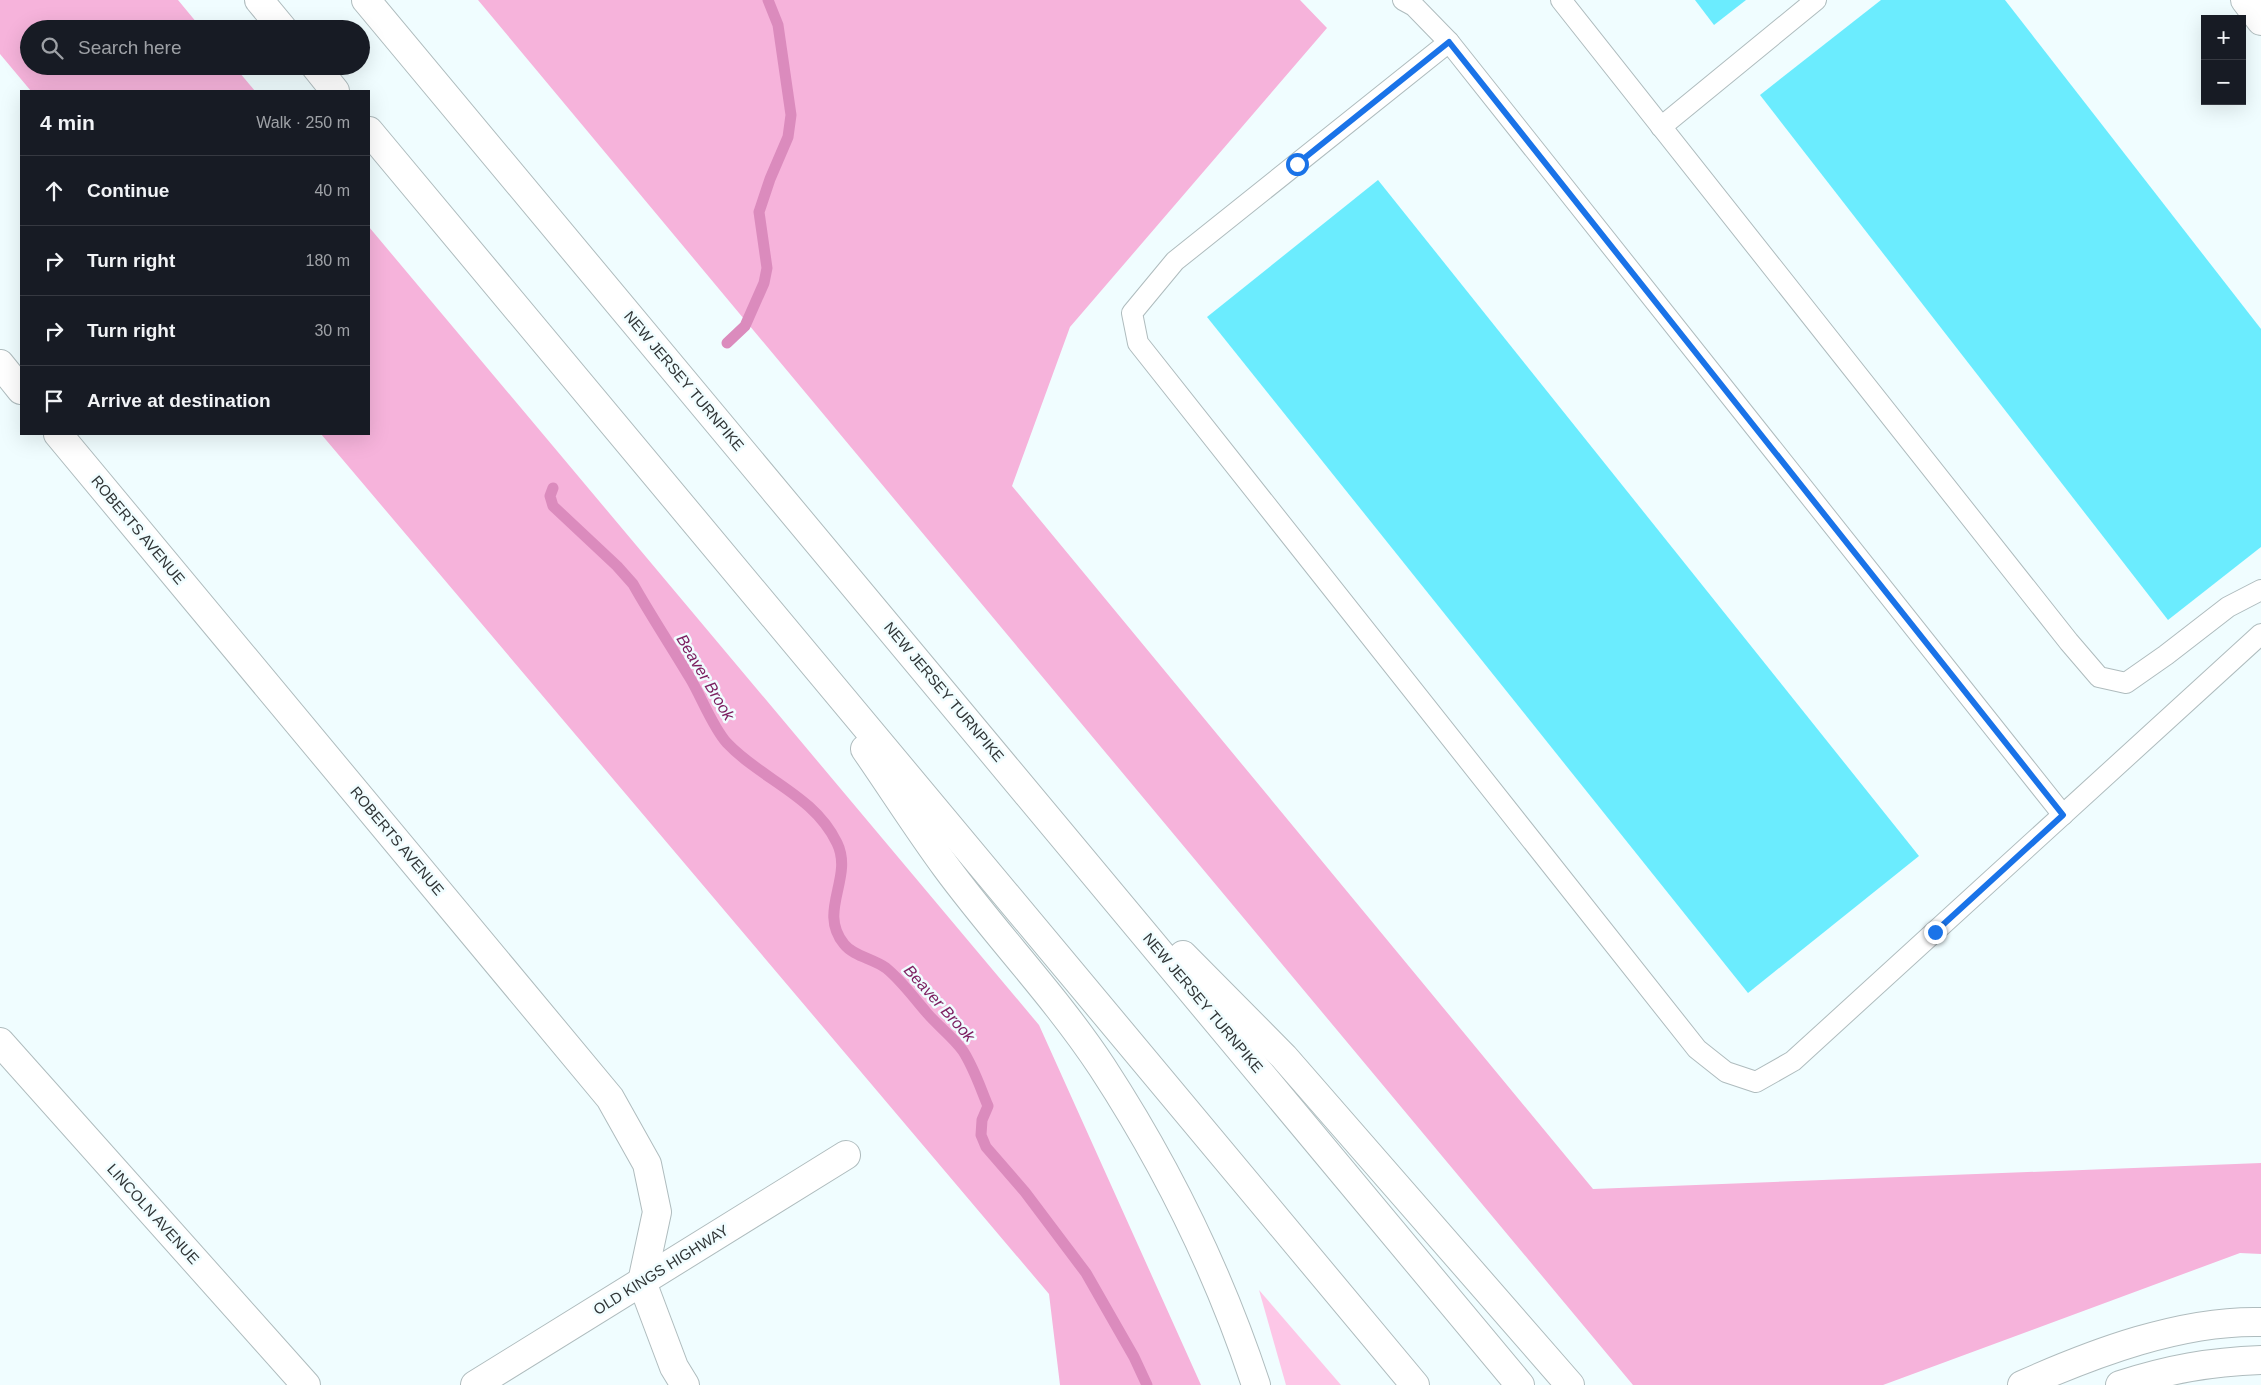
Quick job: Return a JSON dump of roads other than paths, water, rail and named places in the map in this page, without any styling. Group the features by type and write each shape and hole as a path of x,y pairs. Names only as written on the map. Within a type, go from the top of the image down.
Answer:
{"main road":[{"path":"259,0 276,20"},
{"name":"NEW JERSEY TURNPIKE","path":"366,0 1520,1385"},
{"path":"2245,0 2261,21"},
{"path":"322,75 335,90"},
{"path":"370,132 1415,1385"},
{"path":"0,364 20,389"},
{"name":"ROBERTS AVENUE","path":"59,435 610,1098 647,1164 657,1212 642,1282"},
{"path":"771,611 946,867 1057,1004 1102,1066 1146,1140 1185,1213 1221,1290 1256,1385"},
{"path":"1053,823 1284,1057 1570,1385"},
{"name":"LINCOLN AVENUE","path":"0,1042 306,1385"},
{"name":"OLD KINGS HIGHWAY","path":"475,1385 846,1155"},
{"path":"642,1282 674,1367 686,1385"},
{"path":"2022,1385 2108,1350 2161,1336 2204,1326 2261,1322"},
{"path":"2120,1385 2164,1371 2220,1362 2261,1360"}],"lane":[{"path":"1403,0 1414,6 1449,42 2063,815"},
{"path":"1561,0 2069,642 2099,677 2126,683 2142,673 2228,607 2261,590"},
{"path":"1662,127 1816,0"},
{"path":"1449,42 1175,261 1132,313 1138,343 1698,1049 1726,1072 1756,1082 1793,1062 2261,634"}],"waterway":[{"name":"Beaver Brook","path":"727,343 745,326 764,283 767,268 759,212 770,179 788,137 791,115 778,25 768,0"},
{"name":"Beaver Brook","path":"553,488 550,496 553,506 617,566 633,584 690,678 722,737 741,756 801,800 827,826 837,843 841,856 840,882 834,907 837,932 844,944 853,952 881,965 892,973 963,1051 974,1071 988,1106 982,1120 981,1135 986,1147 1025,1192 1086,1273 1134,1357 1147,1385"}]}
